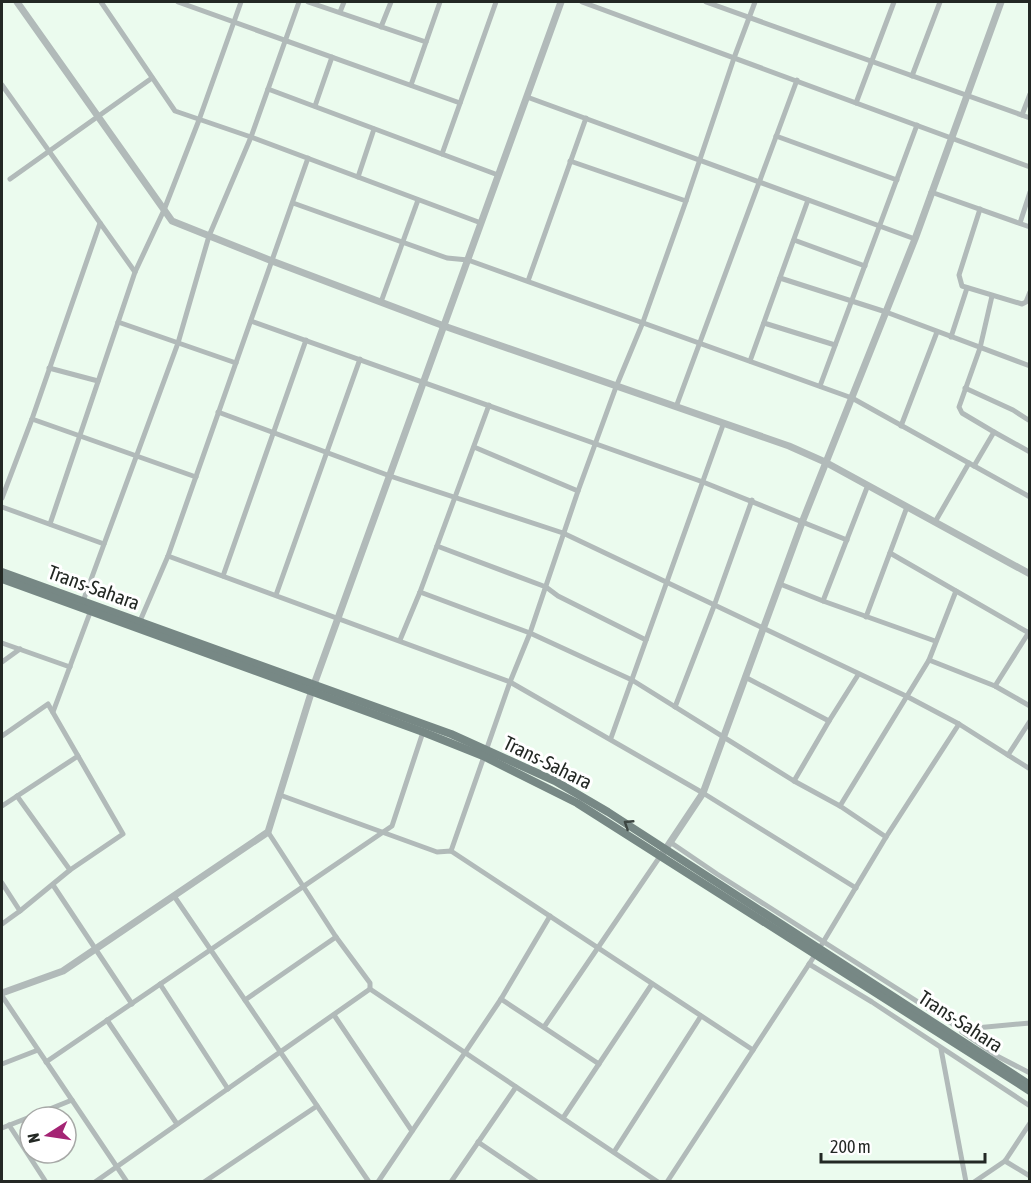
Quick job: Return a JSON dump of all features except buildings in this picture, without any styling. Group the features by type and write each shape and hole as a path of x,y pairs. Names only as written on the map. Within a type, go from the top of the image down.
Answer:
{"main road":[{"name":"Trans-Sahara","path":"2,572 92,608 409,723 451,734 666,849 1028,1085"},
{"name":"Trans-Sahara","path":"2,579 82,604"},
{"name":"Trans-Sahara","path":"92,608 140,621 168,635"},
{"name":"Trans-Sahara","path":"409,723 423,732 485,753"},
{"name":"Trans-Sahara","path":"819,948 998,1071 1028,1085"}],"street":[{"path":"17,2 23,5 97,117 172,221 444,326 789,446 825,462 1029,574"},
{"path":"101,2 175,111 481,223"},
{"path":"178,2 460,103"},
{"path":"50,524 135,272 164,210 200,120 241,2"},
{"path":"82,604 178,343 209,236 251,137 299,2"},
{"path":"308,2 426,42"},
{"path":"340,12 344,2"},
{"path":"381,27 391,2"},
{"path":"411,85 440,2"},
{"path":"442,154 496,2"},
{"path":"127,1182 2,995 63,971 268,832 313,687 561,2"},
{"path":"582,2 1029,167"},
{"path":"706,2 1029,118"},
{"path":"452,851 578,491 616,387 643,322 701,161 734,58 755,2"},
{"path":"856,103 894,2"},
{"path":"912,76 940,2"},
{"path":"544,1027 703,792 825,462 915,239 1001,2"},
{"path":"315,106 332,57"},
{"path":"10,179 153,78"},
{"path":"676,407 797,80"},
{"path":"2,85 135,272"},
{"path":"268,88 498,175"},
{"path":"1022,115 1029,94"},
{"path":"526,97 915,239"},
{"path":"528,281 586,118"},
{"path":"820,386 917,125"},
{"path":"358,177 374,129"},
{"path":"776,136 897,180"},
{"path":"140,621 168,556 308,158"},
{"path":"570,161 686,201"},
{"path":"932,192 1029,227"},
{"path":"1020,223 1029,192"},
{"path":"381,302 418,200"},
{"path":"750,361 808,200"},
{"path":"292,203 447,258 468,260 852,398 1029,497"},
{"path":"980,209 959,275 962,286 1022,304 1026,302 1029,292"},
{"path":"2,498 100,223"},
{"path":"794,240 865,266"},
{"path":"780,278 886,312 1029,366"},
{"path":"951,337 967,288"},
{"path":"992,296 980,348 959,410 1029,452"},
{"path":"251,321 752,500 847,540"},
{"path":"118,322 236,363"},
{"path":"764,323 835,345"},
{"path":"901,426 938,332"},
{"path":"224,576 306,340"},
{"path":"276,595 360,359"},
{"path":"50,368 98,381"},
{"path":"965,388 1013,410 1029,421"},
{"path":"400,640 489,405"},
{"path":"219,412 390,476 563,533 908,698 959,724 1029,769"},
{"path":"32,419 196,477"},
{"path":"611,738 723,424"},
{"path":"935,522 993,432"},
{"path":"474,447 578,491"},
{"path":"823,601 868,485"},
{"path":"675,707 752,500"},
{"path":"2,507 104,544"},
{"path":"866,616 907,507"},
{"path":"437,546 546,587 558,596 646,640"},
{"path":"890,553 1029,632 994,687"},
{"path":"168,556 510,682 703,792 856,888"},
{"path":"780,584 935,641"},
{"path":"840,806 908,698 929,660 956,591"},
{"path":"420,592 530,633 632,680 794,781 840,806 886,837"},
{"path":"53,712 92,608"},
{"path":"2,643 70,667"},
{"path":"2,662 20,649"},
{"path":"929,660 994,687 1029,706"},
{"path":"794,781 858,675"},
{"path":"745,677 829,721"},
{"path":"2,736 48,704 123,834 70,870 2,924"},
{"path":"1008,755 1029,721"},
{"path":"667,1182 809,964 886,837 959,724"},
{"path":"46,1062 392,826 423,732"},
{"path":"2,806 78,756"},
{"path":"280,795 437,852 452,851 753,1050"},
{"path":"17,796 70,870"},
{"path":"268,832 336,937 370,983 370,989"},
{"path":"666,849 819,948 962,1030 973,1040 1029,1073"},
{"path":"2,883 20,911"},
{"path":"53,885 132,1004"},
{"path":"174,896 369,1182"},
{"path":"378,1182 501,999 550,916"},
{"path":"245,1000 336,937"},
{"path":"809,964 872,1002 1029,1106"},
{"path":"160,984 228,1089"},
{"path":"563,1118 652,984"},
{"path":"95,1182 370,989"},
{"path":"370,989 658,1182"},
{"path":"501,999 599,1064"},
{"path":"334,1015 412,1131"},
{"path":"614,1152 701,1016"},
{"path":"107,1020 177,1124"},
{"path":"962,1030 1029,1023"},
{"path":"941,1049 966,1182"},
{"path":"2,1064 38,1050"},
{"path":"991,1082 998,1071"},
{"path":"451,1182 516,1087"},
{"path":"62,1105 72,1101"},
{"path":"204,1182 317,1106"},
{"path":"2,1128 18,1122"},
{"path":"974,1182 1005,1161 1029,1123"},
{"path":"9,1125 46,1182"},
{"path":"478,1142 537,1182"},
{"path":"1005,1161 1029,1176"}]}
